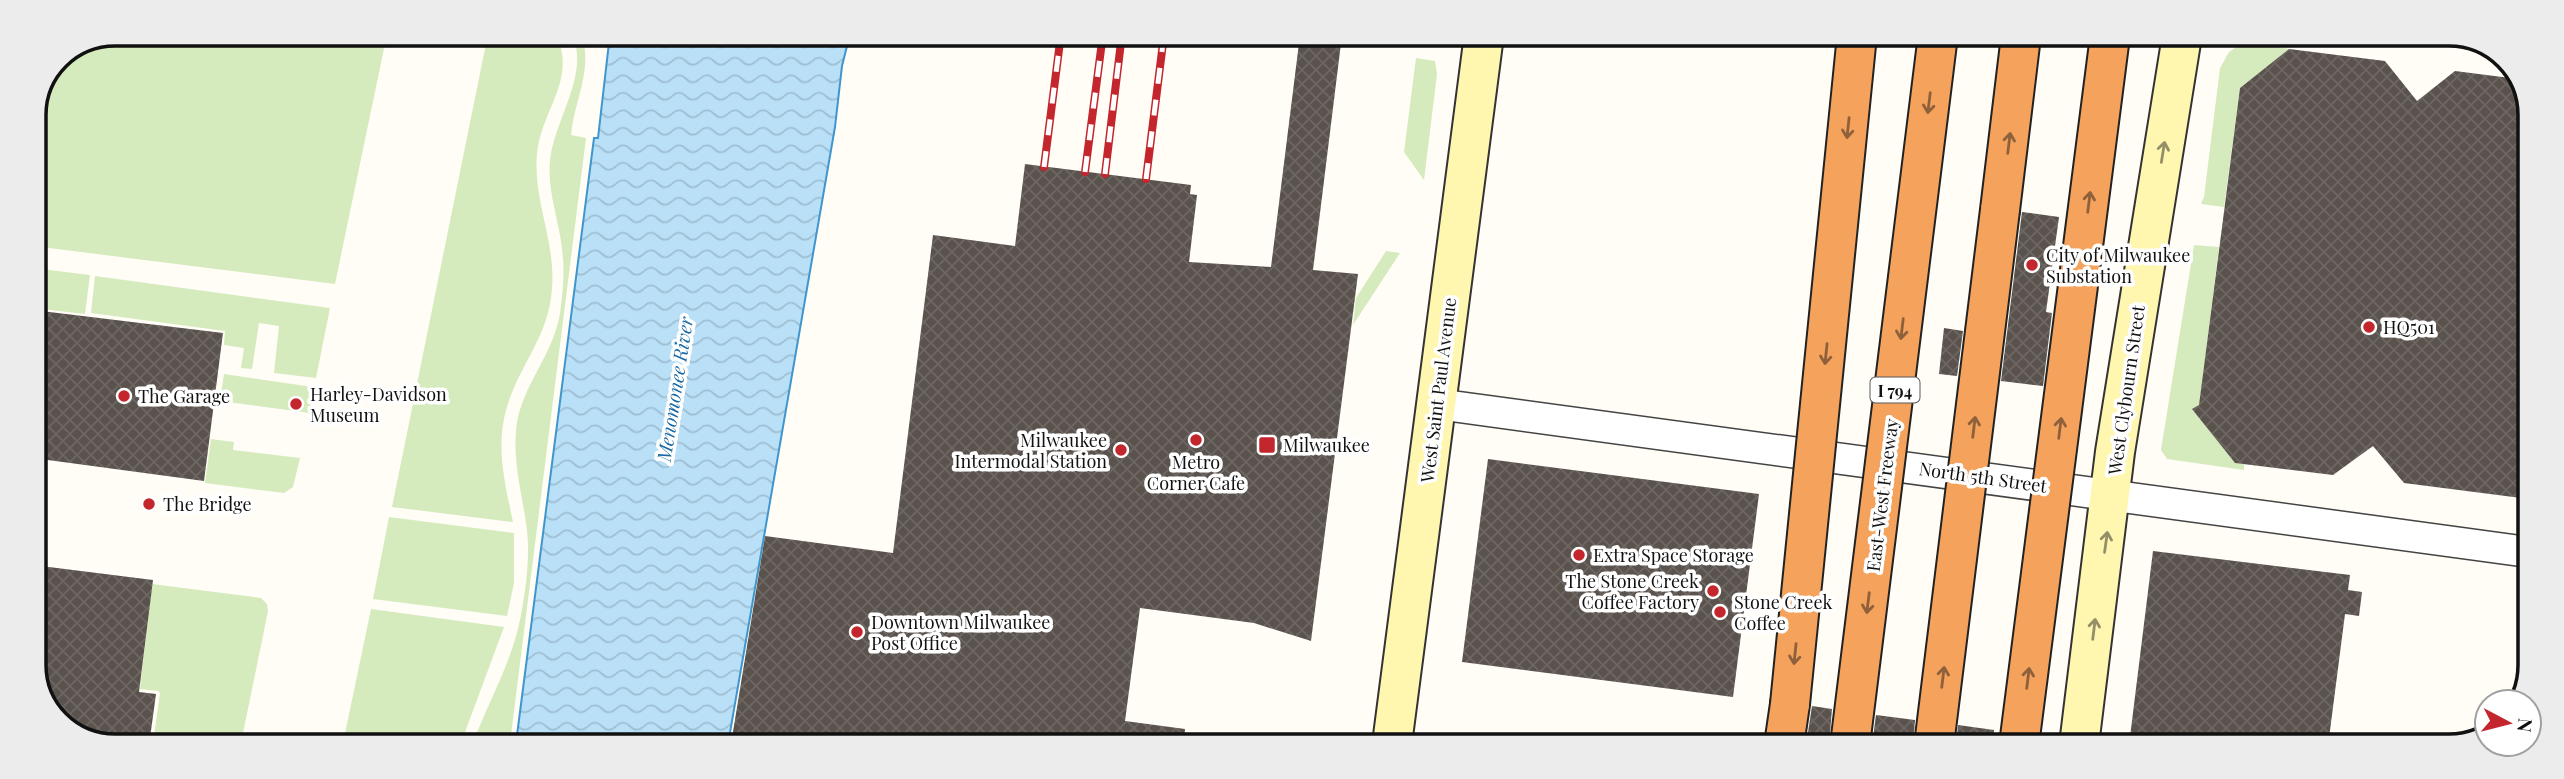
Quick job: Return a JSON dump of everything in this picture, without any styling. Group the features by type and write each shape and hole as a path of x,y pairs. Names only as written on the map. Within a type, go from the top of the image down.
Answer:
{"highway":[{"path":"1787,734 1856,46"},
{"name":"East-West Freeway","path":"1851,734 1937,46"},
{"path":"1935,734 2020,46"},
{"path":"2020,734 2109,46"}],"street":[{"name":"West Saint Paul Avenue","path":"1393,734 1483,46"},
{"name":"West Clybourn Street","path":"2080,734 2112,495 2115,452 2180,46"},
{"name":"North 5th Street","path":"1437,404 2518,550"}],"green space":[{"path":"385,46 335,284 46,248 46,114 47,101 57,76 76,57 101,47"},
{"path":"486,46 560,46 563,64 561,78 542,131 536,164 552,270 550,305 540,336 513,391 503,421 503,464 513,522 392,507"},
{"path":"575,46 584,46 585,59 571,135 586,138 511,734 477,734 512,648 524,594 528,540 517,469 516,431 523,400 551,343 560,313 563,257 552,194 550,161 574,80"},
{"path":"2238,46 2289,49 2240,88 2224,207 2201,204 2220,68 2229,52"},
{"path":"1416,58 1435,61 1437,74 1424,180 1404,152"},
{"path":"2194,245 2219,247 2199,408 2193,410 2234,462 2244,464 2244,470 2167,459 2161,450"},
{"path":"1386,251 1400,253 1353,325 1356,298"},
{"path":"46,270 90,275 85,314 46,310"},
{"path":"95,276 330,308 316,378 274,373 279,326 259,323 252,369 241,368 244,348 224,345 225,331 91,313"},
{"path":"224,374 313,387 310,413 220,401"},
{"path":"211,439 234,442 233,450 300,458 293,487 284,493 205,483"},
{"path":"389,517 514,533 514,583 507,616 373,599"},
{"path":"152,584 261,598 267,604 268,611 243,734 154,734 160,693 140,689"},
{"path":"371,609 504,627 464,734 345,734"}],"water":[{"name":"Menomonee River","path":"609,46 847,46 730,734 517,734 594,138 598,138"}],"building":[{"name":"Milwaukee Intermodal Station","path":"1299,46 1341,46 1313,270 1358,274 1311,641 1254,623 1140,608 1125,721 1185,729 1185,734 733,734 765,536 893,553 933,235 1015,246 1025,164 1191,185 1190,194 1197,195 1189,262 1271,267"},
{"name":"HQ501","path":"2289,49 2385,61 2417,101 2455,71 2509,80 2518,110 2518,498 2404,483 2373,446 2333,475 2235,463 2192,409 2199,405 2240,88"},
{"name":"City of Milwaukee Substation","path":"2022,212 2059,217 2046,312 2052,313 2043,386 2001,381"},
{"name":"The Garage","path":"46,312 223,333 204,481 46,460"},
{"path":"1944,328 1963,331 1957,376 1939,374"},
{"name":"Extra Space Storage","path":"1488,459 1759,494 1733,697 1462,662"},
{"path":"2153,551 2350,575 2348,590 2362,592 2359,616 2345,614 2330,734 2130,734"},
{"path":"46,567 153,580 139,692 156,694 151,734 96,731 72,719 57,703 51,691 46,669"},
{"path":"1812,706 1832,709 1830,734 1808,734"},
{"path":"1876,715 1915,720 1914,734 1873,734"},
{"path":"1958,725 1994,730 1994,734 1957,734"}],"railway":[{"path":"1044,167 1059,46"},
{"path":"1085,172 1101,46"},
{"path":"1105,174 1121,46"},
{"path":"1146,179 1163,46"}],"place":[{"name":"City of Milwaukee Substation","path":"2032,265"},
{"name":"HQ501","path":"2369,327"},
{"name":"The Garage","path":"124,396"},
{"name":"Harley-Davidson Museum","path":"296,404"},
{"name":"Metro Corner Cafe","path":"1196,440"},
{"name":"Milwaukee","path":"1267,445"},
{"name":"Milwaukee Intermodal Station","path":"1121,450"},
{"name":"The Bridge","path":"149,504"},
{"name":"Extra Space Storage","path":"1579,555"},
{"name":"The Stone Creek Coffee Factory","path":"1713,591"},
{"name":"Stone Creek Coffee","path":"1720,612"},
{"name":"Downtown Milwaukee Post Office","path":"857,632"}]}
